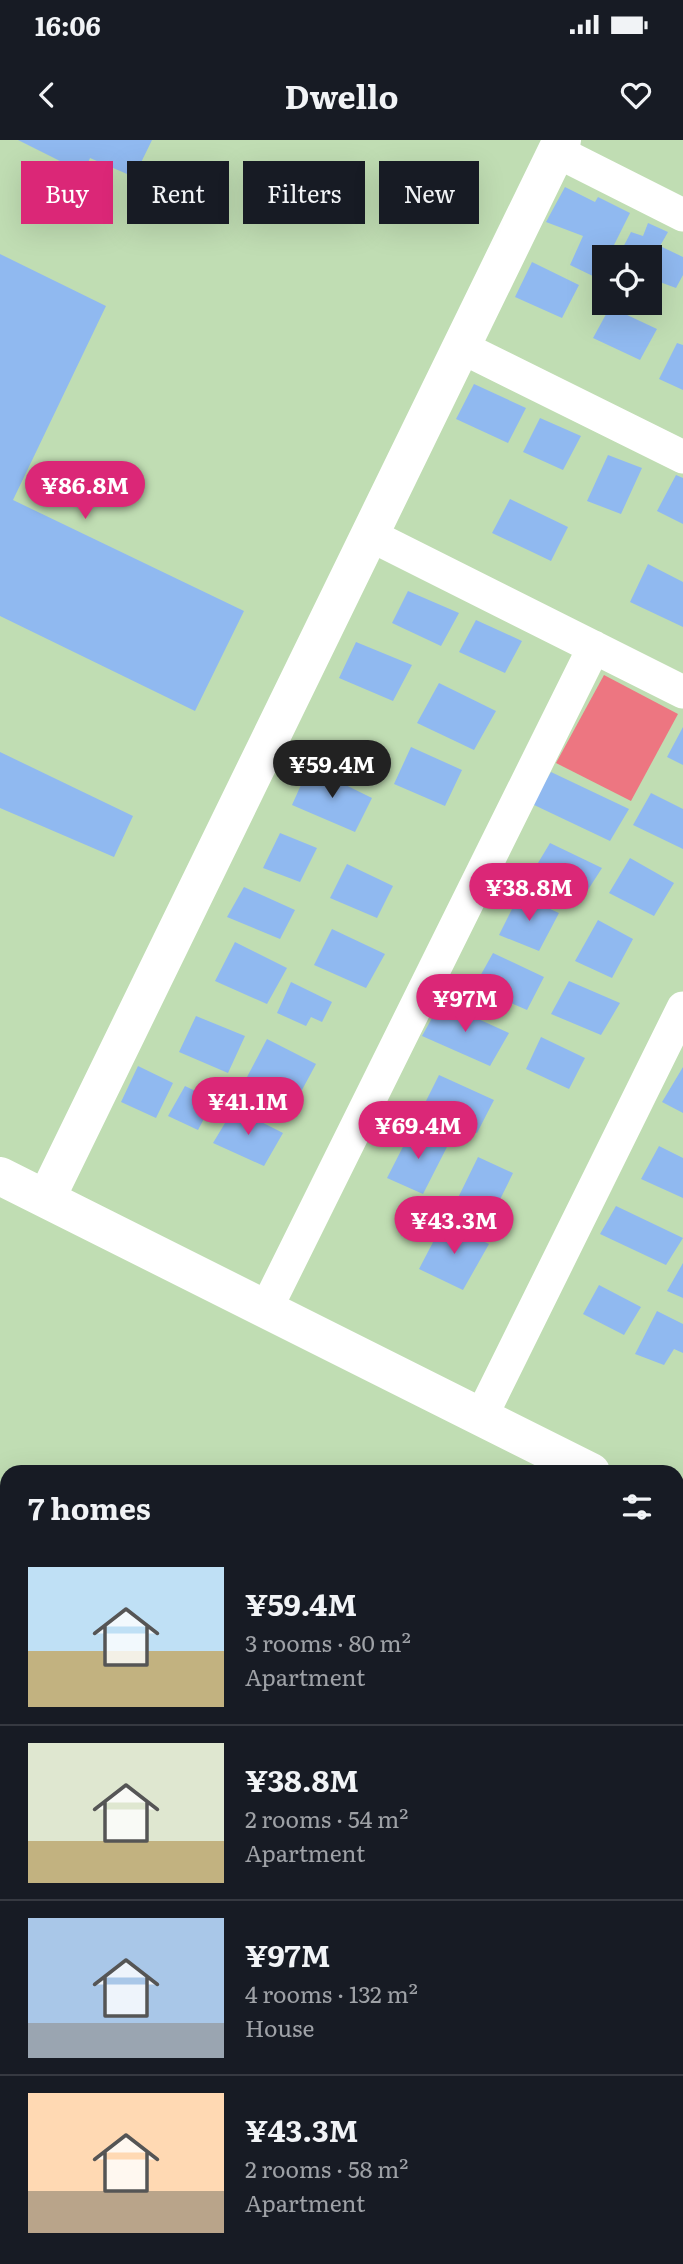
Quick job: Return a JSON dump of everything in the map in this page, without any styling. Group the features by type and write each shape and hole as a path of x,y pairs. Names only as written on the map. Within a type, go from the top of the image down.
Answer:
{"street":[{"path":"46,1199 559,146 683,215"},
{"path":"461,347 683,457"},
{"path":"370,535 683,692"},
{"path":"267,1310 594,647"},
{"path":"481,1417 683,1008"},
{"path":"0,1176 577,1465"}],"shaded area":[{"path":"604,675 678,714 631,801 556,763"}],"building":[{"path":"18,140 152,140 142,161 127,161 127,174 113,168 113,161 90,158 89,161 60,161"},
{"path":"565,187 595,202 598,197 630,213 614,245 592,245 592,276 570,265 583,236 546,222"},
{"path":"648,223 668,232 661,245 624,245 631,232 643,236"},
{"path":"662,247 683,257 683,275 676,288 662,283"},
{"path":"0,254 106,306 13,500 244,611 195,711 0,616"},
{"path":"532,262 579,285 562,318 515,297"},
{"path":"606,315 627,315 657,329 640,360 593,338"},
{"path":"677,343 683,345 683,390 659,379"},
{"path":"474,384 526,408 508,443 456,419"},
{"path":"540,418 581,436 563,470 523,452"},
{"path":"608,455 642,468 621,514 587,501"},
{"path":"676,475 683,478 683,524 657,511"},
{"path":"510,499 568,527 551,561 492,533"},
{"path":"648,564 683,582 683,627 630,602"},
{"path":"408,591 459,613 441,646 392,623"},
{"path":"476,620 522,641 505,673 459,652"},
{"path":"356,642 412,665 393,701 339,678"},
{"path":"439,683 496,711 474,750 417,723"},
{"path":"683,727 683,765 667,757"},
{"path":"411,747 462,770 445,806 394,784"},
{"path":"0,752 133,816 114,857 0,808"},
{"path":"309,767 372,798 355,832 292,805"},
{"path":"551,772 629,809 610,841 532,804"},
{"path":"651,793 683,809 683,849 633,825"},
{"path":"280,833 317,848 300,882 263,868"},
{"path":"550,843 602,868 584,896 532,873"},
{"path":"630,858 674,883 654,916 609,893"},
{"path":"347,864 393,886 377,918 330,898"},
{"path":"244,887 295,910 280,939 227,917"},
{"path":"519,895 559,913 539,951 499,935"},
{"path":"598,920 633,939 612,978 575,961"},
{"path":"332,929 385,954 366,988 314,965"},
{"path":"235,942 287,968 267,1004 215,981"},
{"path":"493,953 544,977 527,1010 474,987"},
{"path":"569,981 620,1003 601,1035 551,1014"},
{"path":"291,982 332,1002 322,1022 311,1017 306,1026 277,1013"},
{"path":"441,1002 509,1033 490,1066 422,1036"},
{"path":"196,1016 245,1036 228,1073 179,1052"},
{"path":"541,1037 585,1058 569,1089 526,1069"},
{"path":"267,1039 316,1064 296,1101 247,1077"},
{"path":"138,1066 173,1083 156,1118 121,1102"},
{"path":"683,1067 683,1113 662,1102"},
{"path":"439,1075 494,1100 477,1133 422,1109"},
{"path":"185,1086 214,1100 198,1130 168,1116"},
{"path":"234,1108 283,1133 264,1166 213,1143"},
{"path":"412,1129 448,1145 423,1194 387,1178"},
{"path":"659,1146 683,1158 683,1198 641,1179"},
{"path":"478,1157 513,1173 490,1220 455,1204"},
{"path":"616,1206 683,1238 666,1265 600,1234"},
{"path":"443,1223 489,1244 463,1290 419,1269"},
{"path":"683,1263 683,1298 667,1291"},
{"path":"599,1285 641,1307 624,1335 583,1314"},
{"path":"657,1311 683,1324 683,1353 674,1349 664,1365 635,1354"}]}
